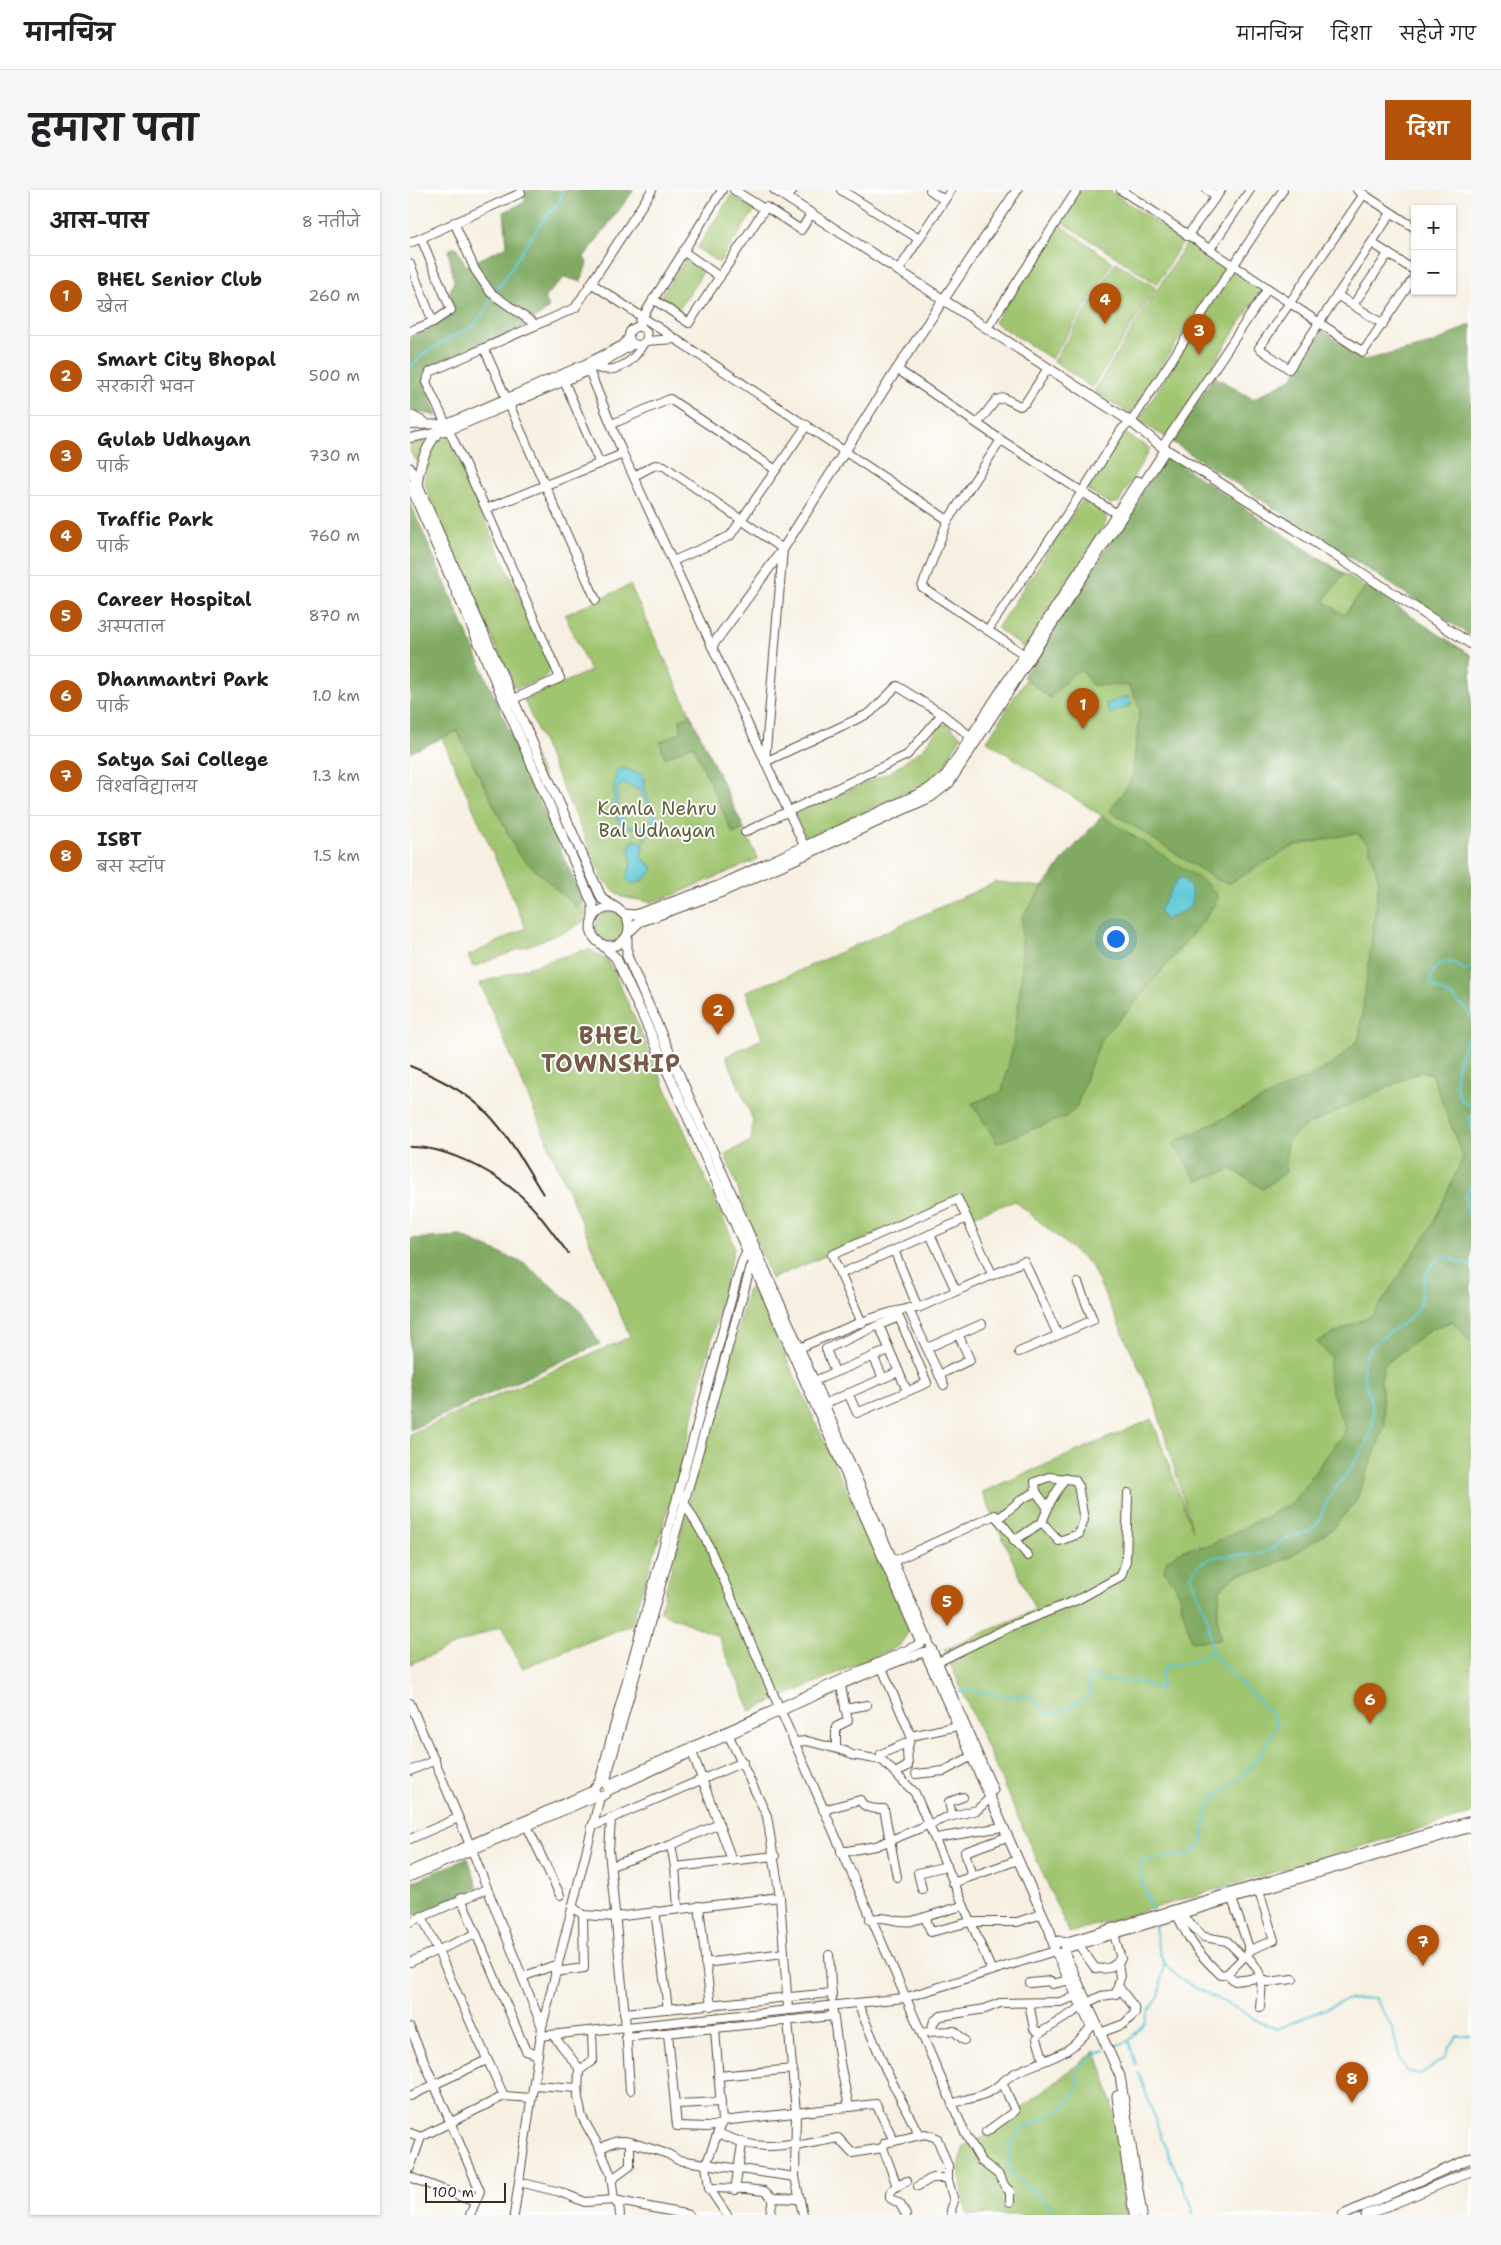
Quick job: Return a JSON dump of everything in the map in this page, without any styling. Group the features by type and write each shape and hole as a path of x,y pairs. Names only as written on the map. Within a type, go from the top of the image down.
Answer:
{"main road":[{"path":"775,190 944,302 1131,422 1164,448 1471,644"},
{"path":"712,646 782,550 896,369 944,302 1017,190"},
{"path":"410,415 426,423"},
{"path":"414,485 427,447 438,432"},
{"path":"602,945 619,944 639,922 718,886 806,850 927,790 944,778 974,739 1164,448"},
{"path":"410,468 414,485 509,701 593,904 592,932 596,940 616,958 752,1260 781,1315"},
{"path":"509,701 602,898 621,911 628,919 627,956 758,1251 781,1315 958,1726 1042,1914 1060,1948 1077,1996 1100,2033 1103,2045"},
{"path":"592,919 600,910 606,908 635,915 674,905"},
{"path":"796,1350 814,1381 836,1441 894,1561 925,1647 938,1662 1084,2005 1091,2027 1120,2076 1142,2215"},
{"path":"1060,1948 1424,1838 1471,1821"},
{"path":"1424,1838 1471,1828"},
{"path":"1162,1916 1178,1915 1191,1908 1259,1891 1272,1884"},
{"path":"1060,1948 1079,1945 1114,1934 1148,1920"},
{"path":"1109,2058 1115,2077 1134,2215"},
{"path":"1343,2215 1471,2158"},
{"path":"1366,2215 1471,2171"}],"street":[{"path":"509,701 560,678 486,509 426,382 430,372 575,308 652,190"},
{"path":"592,369 609,370 618,368 633,359 644,342 647,332 641,327 640,321 642,316 722,190"},
{"path":"734,190 764,209 766,207 801,230 811,214"},
{"path":"787,198 793,190"},
{"path":"841,190 919,239"},
{"path":"930,190 944,200"},
{"path":"898,271 951,190"},
{"path":"986,328 1078,190"},
{"path":"1121,190 1187,236 1210,249 1267,290 1320,322 1363,352 1411,282"},
{"path":"1187,236 1219,193 1207,190"},
{"path":"1210,249 1250,190"},
{"path":"988,630 1082,492 1122,429 1131,422 1283,190"},
{"path":"410,243 521,192"},
{"path":"1392,214 1289,369 1258,348 1360,192 1411,226"},
{"path":"653,298 689,322 764,209"},
{"path":"454,222 474,270 491,294 536,325"},
{"path":"410,331 433,322 451,310 421,238"},
{"path":"1372,243 1411,268"},
{"path":"684,251 720,277"},
{"path":"1353,305 1388,254"},
{"path":"410,264 433,322"},
{"path":"591,283 948,520"},
{"path":"1164,448 1267,290"},
{"path":"1337,295 1383,324"},
{"path":"410,438 438,432 592,369 631,340 632,328 641,327"},
{"path":"508,402 631,340 644,342 675,339"},
{"path":"484,348 596,600"},
{"path":"978,424 996,400 1004,398 1020,406 1026,402 1048,368"},
{"path":"592,369 624,454 806,850"},
{"path":"896,369 1001,440 1119,515"},
{"path":"564,381 600,464"},
{"path":"612,424 670,399 776,470"},
{"path":"410,425 426,423 448,427"},
{"path":"673,562 730,536 807,425"},
{"path":"1001,440 948,520 922,587 1027,656"},
{"path":"486,509 624,454"},
{"path":"634,476 655,465 664,466 782,550 765,762"},
{"path":"765,762 870,713 897,686 942,714 974,739"},
{"path":"745,832 907,755 942,714"},
{"path":"862,1323 832,1256 958,1199 992,1274"},
{"path":"840,1274 967,1218"},
{"path":"930,1234 956,1291"},
{"path":"410,1877 471,1848 597,1794 606,1795 605,1785 679,1493 741,1264 753,1240"},
{"path":"894,1250 918,1308"},
{"path":"605,1785 752,1260 758,1251"},
{"path":"796,1350 862,1323 908,1308 918,1308 1024,1261 1058,1335"},
{"path":"1018,1352 1093,1320 1078,1283"},
{"path":"908,1308 944,1386"},
{"path":"835,1372 826,1349 899,1317 928,1381 858,1413 848,1394"},
{"path":"927,1348 982,1324"},
{"path":"879,1325 907,1391"},
{"path":"939,1375 970,1360 958,1334"},
{"path":"814,1381 889,1350"},
{"path":"873,1356 883,1378"},
{"path":"824,1404 898,1372"},
{"path":"1042,1522 1059,1541 1079,1534 1084,1525 1078,1485 1075,1480 1050,1477 1035,1482 1036,1492 1048,1508"},
{"path":"1014,1541 1042,1522 1065,1478"},
{"path":"998,1519 1022,1499 1036,1492"},
{"path":"679,1493 706,1542 952,2104 978,2155 998,2174 1006,2188 1010,2191 1010,2202"},
{"path":"938,1662 1011,1626 1077,1600 1121,1576 1126,1561 1128,1493"},
{"path":"894,1561 995,1515 1014,1541 1028,1556"},
{"path":"605,1785 925,1647"},
{"path":"514,2215 540,2036 591,1828 597,1794 595,1786 605,1785 692,1752 729,1736 779,1710 841,1686 925,1647"},
{"path":"882,1668 910,1739 908,1766 896,1773"},
{"path":"836,1748 836,1727 848,1722 841,1686"},
{"path":"410,1703 488,1889 542,2027"},
{"path":"845,1709 867,1705"},
{"path":"882,1754 910,1739 958,1726"},
{"path":"729,1736 767,1816 780,1896 788,2009"},
{"path":"794,1742 807,1741 836,1748 852,1756 882,1760 917,1795 962,1906 992,1971"},
{"path":"692,1752 732,1860"},
{"path":"916,1774 944,1771 972,1756"},
{"path":"410,1771 434,1760"},
{"path":"591,1828 702,1778 743,1762"},
{"path":"410,1871 527,1826 597,1794"},
{"path":"952,1816 950,1802 963,1797"},
{"path":"841,1852 863,1850 929,1824 977,1810 990,1798"},
{"path":"823,1810 860,1800 863,1805 870,1809 884,1809 897,1877"},
{"path":"410,1839 458,1818"},
{"path":"611,1819 611,1866 630,2090"},
{"path":"611,1866 671,1845 719,1824"},
{"path":"527,1826 560,1895"},
{"path":"936,1838 1003,1827"},
{"path":"972,1876 965,1852 1008,1837"},
{"path":"671,1845 675,1867 678,1908"},
{"path":"675,1867 775,1856"},
{"path":"953,1883 1018,1860"},
{"path":"922,1889 918,1873 947,1866"},
{"path":"410,1922 461,1898 488,1889"},
{"path":"1178,1915 1187,1937 1200,1957 1220,1975 1227,1974 1246,1955 1274,1940 1259,1891"},
{"path":"572,1906 583,1915 615,1917 780,1896"},
{"path":"461,1898 526,2051 538,2055"},
{"path":"1232,1899 1246,1955"},
{"path":"699,1906 711,2006"},
{"path":"870,1920 882,1916 905,1922 962,1906"},
{"path":"655,1911 668,2009"},
{"path":"948,1911 954,1926"},
{"path":"925,1917 930,1932 970,1922 1017,1922 1042,1914"},
{"path":"522,1977 556,1968 584,1968 583,1915"},
{"path":"1178,1915 1204,1937 1227,1941 1246,1955 1257,1967 1262,1980 1260,2007"},
{"path":"422,1916 504,2096"},
{"path":"410,1962 476,1934"},
{"path":"1079,1945 1095,1968 1105,1970 1118,1961 1121,1956 1114,1934"},
{"path":"540,2036 904,1998 1060,1948"},
{"path":"705,1963 784,1953"},
{"path":"829,1955 833,2016 850,2107"},
{"path":"1029,2003 1034,2029 1040,2033 1101,1996 1116,1994 1118,1986 1118,1961"},
{"path":"1227,1974 1235,1981 1258,1978 1282,1982 1293,1980"},
{"path":"1030,1983 1051,1981 1052,1984 1070,1980"},
{"path":"1100,2033 1124,2024 1136,2013 1134,2007 1118,1986"},
{"path":"624,2013 832,1993"},
{"path":"931,2031 934,2021 941,2016 985,2009 1000,2003 1060,2002 1077,1996"},
{"path":"858,2004 886,2070 919,2135"},
{"path":"626,2037 833,2016"},
{"path":"788,2020 796,2113 796,2173 803,2211"},
{"path":"952,2104 986,2094 1003,2084 1012,2075 1066,2053 1079,2043 1091,2027"},
{"path":"410,2028 480,2191 470,2215"},
{"path":"715,2029 722,2122 706,2165 709,2188 727,2215"},
{"path":"580,2070 593,2060 592,2031"},
{"path":"920,2033 954,2031 964,2040"},
{"path":"668,2034 677,2126 693,2124 708,2127 722,2122 876,2104 894,2141"},
{"path":"553,2035 580,2070 578,2098 582,2117 600,2149 611,2180 614,2200 619,2206 620,2215"},
{"path":"1037,2039 1044,2061"},
{"path":"410,2096 487,2060"},
{"path":"718,2076 793,2070"},
{"path":"986,2132 1015,2110 1003,2084"},
{"path":"534,2086 578,2088"},
{"path":"410,2168 422,2137 504,2096 531,2098"},
{"path":"676,2104 720,2102"},
{"path":"718,2132 742,2144 768,2147 838,2138 852,2153 883,2148 886,2143 919,2135 925,2134 937,2138 948,2173 954,2201 951,2210 952,2215"},
{"path":"410,2133 422,2137"},
{"path":"600,2149 621,2140 668,2154 678,2160 706,2165 738,2166 796,2173"},
{"path":"611,2180 630,2166 630,2142"},
{"path":"736,2190 742,2144"},
{"path":"883,2148 897,2186"},
{"path":"918,2186 932,2178 948,2173"},
{"path":"410,2177 475,2202"},
{"path":"906,2215 900,2204 890,2198 890,2193 907,2180"},
{"path":"519,2182 560,2192 585,2202 614,2200 689,2215"},
{"path":"709,2188 764,2191 773,2198 800,2199"},
{"path":"770,2215 773,2198"}],"green space":[{"path":"525,190 634,190 584,257 587,263 581,282 565,277 545,297 549,308 525,326 428,371 423,379 437,416 410,410 410,336 427,331 447,315 447,299 454,281 448,250 456,247 466,266 507,246 504,212 525,202"},
{"path":"1081,190 1109,190 1183,241 1157,284 1062,222"},
{"path":"731,195 755,210 719,263 697,248"},
{"path":"1060,225 1113,262 1052,359 994,322"},
{"path":"1187,242 1227,266 1130,414 1094,391"},
{"path":"685,260 703,272 678,311 659,299"},
{"path":"1116,262 1156,288 1092,388 1054,361"},
{"path":"1234,270 1262,289 1166,437 1138,421"},
{"path":"1471,324 1471,636 1172,442 1214,376 1253,399 1292,378 1323,330 1364,360 1432,344"},
{"path":"1123,432 1150,448 1119,502 1110,504 1088,490"},
{"path":"447,435 550,666 548,674 537,682 515,688 433,506 424,480 431,449"},
{"path":"423,440 425,443 417,464 410,451 410,444"},
{"path":"1164,458 1471,655 1471,1193 1355,1355 1365,1421 1298,1527 1385,1425 1381,1382 1384,1365 1432,1328 1454,1321 1471,1343 1471,1814 1069,1933 944,1650 1035,1610 982,1492 1152,1419 1193,1531 1154,1400 1091,1265 1015,1201 969,1217 961,1198 771,1279 725,1154 751,1141 753,1120 726,1056 762,1039 746,991 785,977 996,882 1042,887 1102,816 987,741","holes":["1297,1528 1260,1571 1238,1574 1220,1589 1217,1621 1192,1642 1176,1586 1164,1570 1170,1560 1182,1551 1198,1545 1207,1551"]},
{"path":"1164,458 1176,462 1343,574 1324,601 1344,615 1366,586 1471,656 1471,1343 1453,1321 1432,1328 1384,1365 1381,1382 1385,1425 1356,1501 1332,1529 1293,1555 1260,1571 1238,1574 1220,1589 1217,1621 1221,1639 1192,1642 1176,1586 1164,1570 1166,1561 1183,1550 1210,1545 1292,1503 1345,1431 1330,1386 1329,1367 1331,1357 1316,1342 1373,1315 1432,1226 1463,1157 1432,1075 1421,1071 1302,1128 1287,1143 1286,1172 1263,1189 1232,1169 1197,1181 1173,1143 1333,1064 1359,1039 1379,881 1368,843 1356,833 1294,846 1230,883 1217,880 1110,811 1132,779 1140,708 1129,686 1092,685 1082,671 1075,672 1050,698 1023,677"},
{"path":"1083,499 1106,515 1106,522 1024,648 997,628"},
{"path":"410,502 582,899 577,908 518,854 457,731 410,753"},
{"name":"Kamla Nehru Bal Udhayan","path":"630,585 758,859 674,895 651,902 621,897 604,881 524,700 590,671 565,615"},
{"path":"513,707 597,899 594,900 510,708"},
{"path":"690,714 744,829 733,834 693,745 665,758 660,742 681,732 680,720"},
{"path":"947,724 961,736 934,779 807,839 794,814 892,771 924,748 940,725"},
{"path":"457,730 518,854 577,908 582,899 586,920 569,930 473,967 468,956 526,928 442,738"},
{"path":"1102,816 1205,882 1215,892 1218,899 1204,920 1134,1004 1103,1036 1089,1069 1077,1106 1067,1116 997,1143 972,1103 1002,1092 1013,1046 1022,974 1022,916 1065,857"},
{"path":"611,912 622,916 626,927 622,938 611,942 600,938 596,927 600,916"},
{"path":"590,950 606,959 615,974 731,1236 734,1248 676,1485 631,1625 522,1668 501,1626 410,1664 410,1434 630,1337 480,983 580,951"},
{"path":"461,1236 525,1264 580,1310 600,1344 410,1430 410,1239"},
{"path":"751,1287 756,1289 909,1627 909,1631 899,1646 751,1711 718,1636 660,1612 733,1333 737,1333 747,1291"},
{"path":"468,1858 478,1888 410,1918 410,1883"},
{"path":"1095,2051 1109,2090 1113,2111 1126,2215 967,2215 958,2166 964,2146 984,2137"}],"water":[{"path":"1128,696 1131,705 1110,714 1106,704"},
{"path":"619,767 640,774 644,778 644,791 653,806 656,816 655,822 645,840 639,830 623,827 618,820 614,796","holes":["623,784 629,785 640,792 647,802 651,821 643,826 630,827 621,814 617,798 618,787"]},
{"path":"633,840 643,842 641,858 652,866 652,871 644,880 632,884 626,878 631,865 629,849"},
{"path":"1181,877 1191,890 1193,898 1191,907 1165,920 1159,911 1175,883"}],"waterway":[{"path":"494,294 542,221 560,202 562,190"},
{"path":"410,367 422,355 449,338 472,327 483,314 492,298"},
{"path":"1471,967 1464,971 1454,963 1445,962 1434,970 1431,976 1432,984 1460,1003 1471,1017"},
{"path":"1471,1031 1459,1060 1456,1082 1458,1092 1463,1100 1471,1106"},
{"path":"1471,1115 1469,1118 1471,1130"},
{"path":"1471,1185 1465,1197 1471,1224"},
{"path":"1153,1913 1142,1881 1141,1861 1187,1855 1197,1850 1202,1839 1206,1814 1211,1803 1252,1765 1266,1746 1277,1724 1270,1712 1223,1666 1212,1651 1208,1620 1191,1576 1196,1567 1211,1558 1262,1553 1270,1550 1287,1538 1307,1532 1315,1526 1332,1492 1356,1460 1369,1437 1373,1411 1363,1372 1369,1350 1382,1337 1406,1322 1418,1308 1426,1274 1442,1255 1469,1266 1471,1264"},
{"path":"958,1692 969,1690 1006,1696 1030,1695 1045,1712 1055,1714 1089,1697 1091,1690 1087,1682 1095,1676 1102,1680 1140,1682 1161,1689 1162,1671 1169,1665 1192,1662 1212,1651"},
{"path":"1155,1925 1160,1953 1169,1969 1187,1983 1271,2027 1277,2029 1346,2000 1375,1998 1392,2028 1401,2062 1406,2071 1420,2074 1445,2058 1449,2047 1457,2036 1471,2036"},
{"path":"1110,2048 1129,2041 1145,2022 1148,2012 1159,1997 1164,1964"},
{"path":"1129,2041 1136,2065"},
{"path":"1055,2215 1039,2195 1008,2169 1011,2143 1022,2130 1066,2105 1080,2085 1076,2076 1081,2067 1092,2057 1105,2050"},
{"path":"1139,2073 1163,2142 1192,2206 1193,2215"}],"railway":[{"path":"410,1066 452,1086 480,1106 511,1142 543,1194"},
{"path":"410,1147 437,1150 465,1160 504,1183 523,1197 568,1253"}],"place":[{"name":"Traffic Park","path":"1105,324"},
{"name":"Gulab Udhayan","path":"1199,355"},
{"name":"BHEL Senior Club","path":"1083,729"},
{"name":"Smart City Bhopal","path":"718,1035"},
{"name":"Career Hospital","path":"947,1626"},
{"name":"Dhanmantri Park","path":"1370,1724"},
{"name":"Satya Sai College","path":"1423,1966"},
{"name":"ISBT","path":"1352,2103"}],"district":[{"name":"BHEL TOWNSHIP","path":"611,1050"}]}
